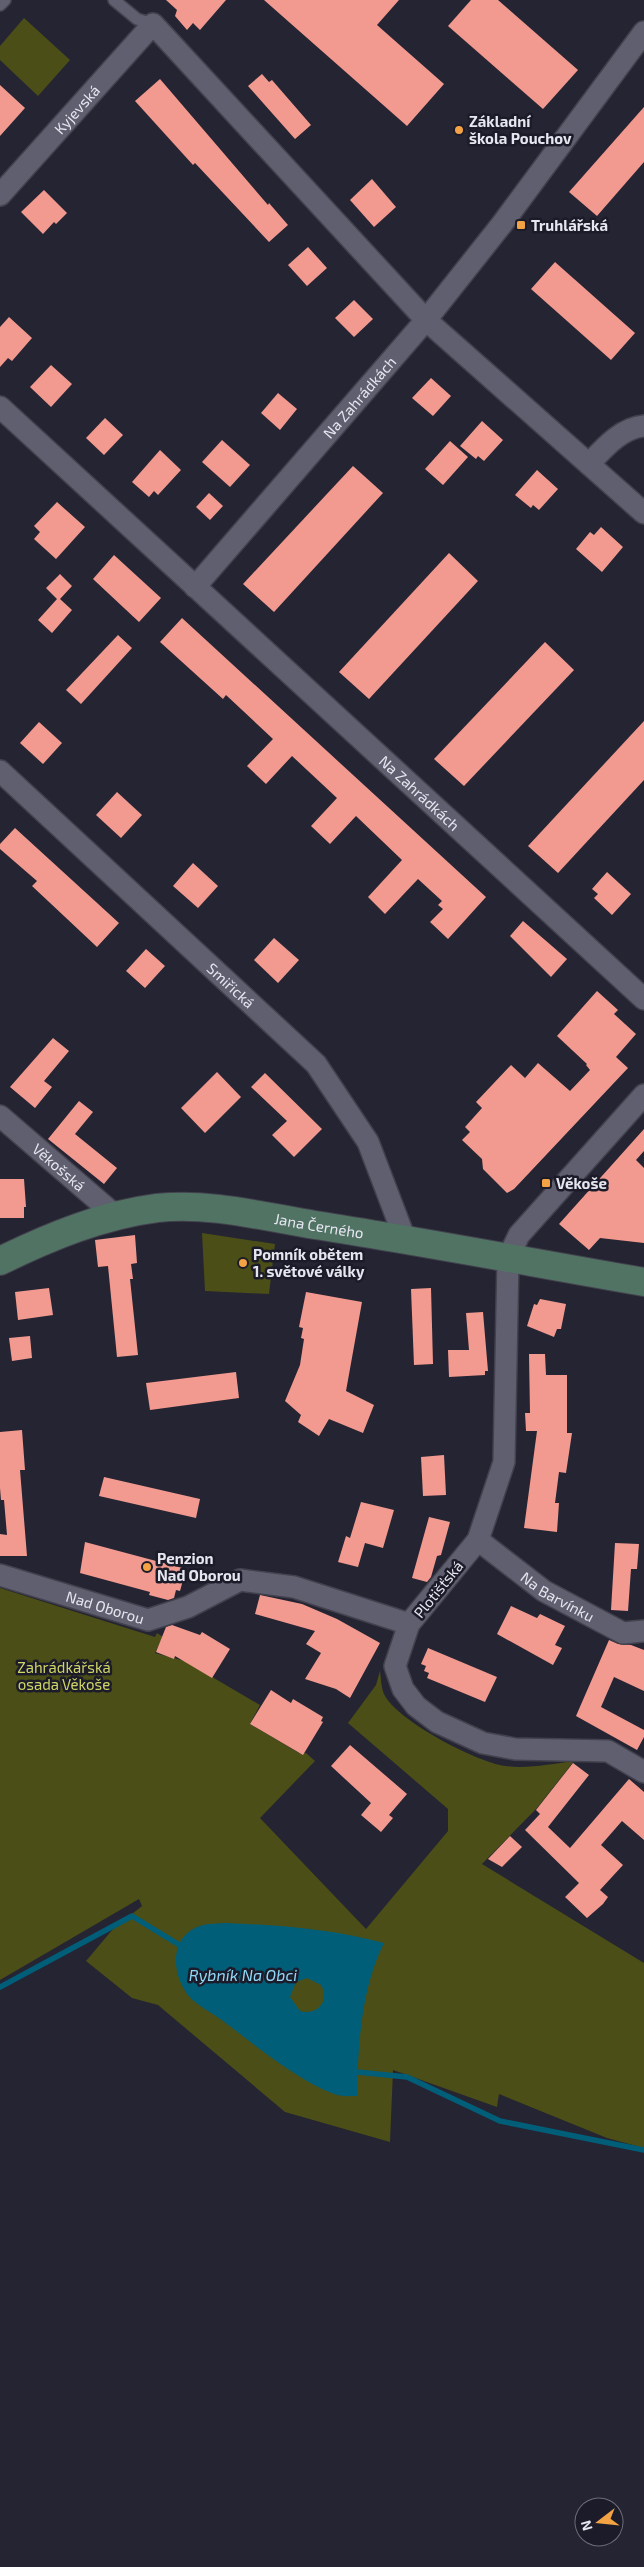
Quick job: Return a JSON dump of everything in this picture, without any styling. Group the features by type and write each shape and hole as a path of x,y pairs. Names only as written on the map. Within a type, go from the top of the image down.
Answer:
{"street":[{"name":"Kyjevská","path":"0,195 153,24"},
{"path":"153,24 426,320 644,513"},
{"path":"426,320 502,224 644,32"},
{"name":"Na Zahrádkách","path":"195,586 426,320"},
{"name":"Na Zahrádkách","path":"0,407 644,999"},
{"path":"590,464 615,438 636,427 644,426"},
{"name":"Smiřická","path":"0,771 316,1064 368,1142 405,1239"},
{"path":"508,1258 519,1235 644,1095"},
{"name":"Věkošská","path":"0,1116 116,1216"},
{"name":"Jana Černého","path":"0,1261 57,1235 116,1216 159,1208 210,1209 405,1239 644,1282"},
{"name":"Plotišťská","path":"508,1258 504,1462 478,1540 409,1624 395,1666 403,1689 416,1706 437,1722 483,1743 515,1750 608,1751 644,1772"},
{"name":"Na Barvínku","path":"478,1540 544,1591 623,1633 644,1631"},
{"name":"Nad Oborou","path":"0,1575 148,1620 188,1607 240,1580 294,1587 409,1624"}],"lane":[{"path":"0,6 5,0"},
{"path":"114,0 137,19 153,24"}],"green space":[{"path":"24,18 70,60 38,96 0,60 0,46"},
{"path":"202,1233 275,1244 269,1294 205,1291"},
{"name":"Zahrádkářská osada Věkoše","path":"0,1588 155,1637 157,1633 163,1637 155,1653 185,1661 260,1705 250,1724 299,1753 306,1753 315,1761 260,1818 366,1929 448,1831 448,1809 348,1723 376,1685 380,1671 384,1694 391,1704 404,1716 438,1738 476,1757 492,1763 514,1767 531,1767 574,1761 537,1808 482,1864 644,1963 644,2148 607,2138 499,2094 497,2107 393,2070 390,2142 285,2112 158,2005 132,1998 86,1961 113,1929 142,1906 139,1899 0,1980"}],"water":[{"name":"Rybník Na Obci","path":"225,1923 305,1928 384,1943 370,1979 362,2018 357,2096 337,2095 306,2080 188,1996 181,1983 176,1965 176,1956 181,1940 187,1933 198,1926","holes":["307,1978 321,1985 324,1997 320,2006 312,2011 300,2011 290,1997 296,1982"]}],"building":[{"path":"166,0 226,0 200,30 193,23 187,30 175,16 177,10"},
{"path":"264,0 399,0 377,25 444,84 407,126"},
{"path":"471,0 498,0 578,70 543,109 448,26"},
{"path":"262,74 269,82 272,80 311,125 295,139 248,86"},
{"path":"160,79 268,205 269,203 288,225 269,242 195,163 193,165 135,101"},
{"path":"0,85 25,108 0,136"},
{"path":"644,107 644,162 597,216 569,192"},
{"path":"372,179 396,207 374,227 350,200"},
{"path":"44,190 67,213 56,224 54,222 43,234 21,212"},
{"path":"308,247 327,268 307,286 288,265"},
{"path":"555,262 635,333 611,360 531,289"},
{"path":"354,300 373,319 354,337 335,318"},
{"path":"9,317 32,338 12,361 8,358 0,367 0,327"},
{"path":"51,365 72,384 51,407 30,387"},
{"path":"431,378 451,396 433,416 412,398"},
{"path":"278,393 297,409 280,430 261,413"},
{"path":"105,418 123,435 104,455 86,438"},
{"path":"482,421 503,440 484,461 478,456 476,459 460,446"},
{"path":"222,440 250,465 230,487 202,462"},
{"path":"450,441 468,457 443,485 425,469"},
{"path":"160,450 181,470 158,495 154,491 149,497 132,482"},
{"path":"353,466 383,493 274,612 243,584"},
{"path":"537,470 558,489 539,510 533,505 531,508 515,495"},
{"path":"209,493 223,506 210,520 196,507"},
{"path":"57,502 85,527 56,559 34,539 40,532 34,526"},
{"path":"601,527 623,547 602,572 576,549 590,532 594,535"},
{"path":"449,553 478,581 369,699 339,672"},
{"path":"114,555 161,598 139,622 93,579"},
{"path":"60,574 72,586 60,599 72,610 52,633 38,620 57,599 46,588"},
{"path":"182,618 486,897 448,939 430,922 443,909 438,905 442,901 418,879 385,914 368,897 402,860 356,816 330,844 311,826 337,798 292,756 266,784 247,766 273,739 226,695 223,699 160,642"},
{"path":"118,635 132,648 81,704 66,690"},
{"path":"545,642 574,670 464,786 434,759"},
{"path":"644,721 644,780 558,873 528,846"},
{"path":"39,722 62,743 43,764 20,743"},
{"path":"117,792 142,815 121,838 96,815"},
{"path":"15,828 119,923 97,947 32,886 37,881 0,849 0,844"},
{"path":"193,863 218,886 198,908 173,886"},
{"path":"607,872 631,894 612,915 594,898 598,894 592,889"},
{"path":"523,921 567,959 551,977 510,936"},
{"path":"274,938 299,960 278,983 254,960"},
{"path":"146,949 165,966 145,988 126,971"},
{"path":"597,991 618,1010 614,1014 636,1034 616,1057 628,1068 514,1189 507,1193 483,1169 482,1159 462,1140 470,1132 465,1127 482,1108 476,1102 511,1065 525,1078 538,1063 570,1091 590,1070 587,1064 557,1036"},
{"path":"53,1038 69,1051 44,1081 52,1087 35,1108 10,1087"},
{"path":"217,1072 241,1097 205,1133 181,1108"},
{"path":"265,1073 322,1129 294,1157 272,1135 287,1121 251,1087"},
{"path":"79,1101 93,1112 75,1134 117,1168 104,1184 48,1139"},
{"path":"644,1129 644,1151 636,1160 644,1168 644,1243 600,1238 589,1250 559,1224"},
{"path":"0,1179 24,1179 26,1207 24,1207 24,1218 0,1218"},
{"path":"135,1235 137,1263 131,1264 133,1279 130,1279 138,1355 117,1357 108,1266 98,1267 95,1240"},
{"path":"49,1288 53,1315 18,1320 15,1292"},
{"path":"431,1288 433,1364 414,1365 411,1289"},
{"path":"306,1292 362,1302 346,1391 374,1405 363,1433 329,1419 319,1436 298,1422 301,1415 285,1401 300,1365 304,1339 301,1338 303,1328 299,1327"},
{"path":"540,1299 566,1304 561,1329 557,1329 554,1337 527,1326 534,1304 537,1305"},
{"path":"483,1312 488,1371 485,1371 485,1375 449,1377 448,1350 469,1350 466,1313"},
{"path":"30,1336 32,1358 12,1361 9,1338"},
{"path":"529,1354 545,1354 546,1375 567,1375 567,1433 572,1433 566,1473 559,1472 555,1503 559,1503 557,1532 524,1528 537,1431 526,1431 525,1413 530,1413"},
{"path":"236,1372 239,1398 150,1410 146,1383"},
{"path":"22,1430 25,1470 20,1470 27,1556 0,1556 0,1534 7,1535 4,1500 1,1500 0,1488 0,1432"},
{"path":"444,1455 446,1495 423,1496 421,1457"},
{"path":"104,1477 200,1499 196,1518 99,1496"},
{"path":"361,1502 394,1510 383,1548 365,1543 358,1567 338,1562 346,1536 350,1538"},
{"path":"429,1517 450,1522 441,1555 437,1556 431,1577 427,1582 412,1578"},
{"path":"85,1542 186,1569 180,1591 176,1590 174,1598 168,1600 149,1595 150,1592 80,1573"},
{"path":"615,1543 639,1544 637,1569 631,1569 628,1611 611,1610"},
{"path":"260,1595 302,1604 337,1619 380,1643 350,1698 336,1689 305,1679 321,1653 306,1644 315,1631 255,1614"},
{"path":"511,1606 537,1618 540,1614 565,1626 555,1645 562,1648 553,1665 497,1634"},
{"path":"172,1625 200,1635 202,1632 230,1649 212,1678 175,1656 174,1659 156,1652 166,1627"},
{"path":"609,1640 644,1650 644,1691 614,1677 601,1707 644,1730 644,1737 637,1750 576,1716"},
{"path":"428,1648 497,1677 485,1702 427,1678 429,1673 424,1671 426,1666 421,1664"},
{"path":"271,1690 291,1703 293,1699 323,1717 321,1721 323,1722 303,1755 250,1724"},
{"path":"350,1745 407,1794 389,1815 393,1818 381,1832 361,1815 371,1803 331,1766"},
{"path":"573,1763 589,1775 548,1827 570,1848 629,1779 644,1792 644,1840 622,1821 601,1845 623,1865 600,1890 608,1897 587,1918 565,1897 579,1883 525,1830 540,1814 536,1810"},
{"path":"510,1836 522,1847 502,1867 488,1859"}],"waterway":[{"path":"0,1987 132,1916 186,1949"},
{"path":"352,2067 357,2072 407,2077 500,2121 644,2150"}],"place":[{"name":"Základní škola Pouchov","path":"459,130"},
{"name":"Truhlářská","path":"521,225"},
{"name":"Věkoše","path":"546,1183"},
{"name":"Pomník obětem 1. světové války","path":"243,1263"},
{"name":"Penzion Nad Oborou","path":"147,1567"}]}
